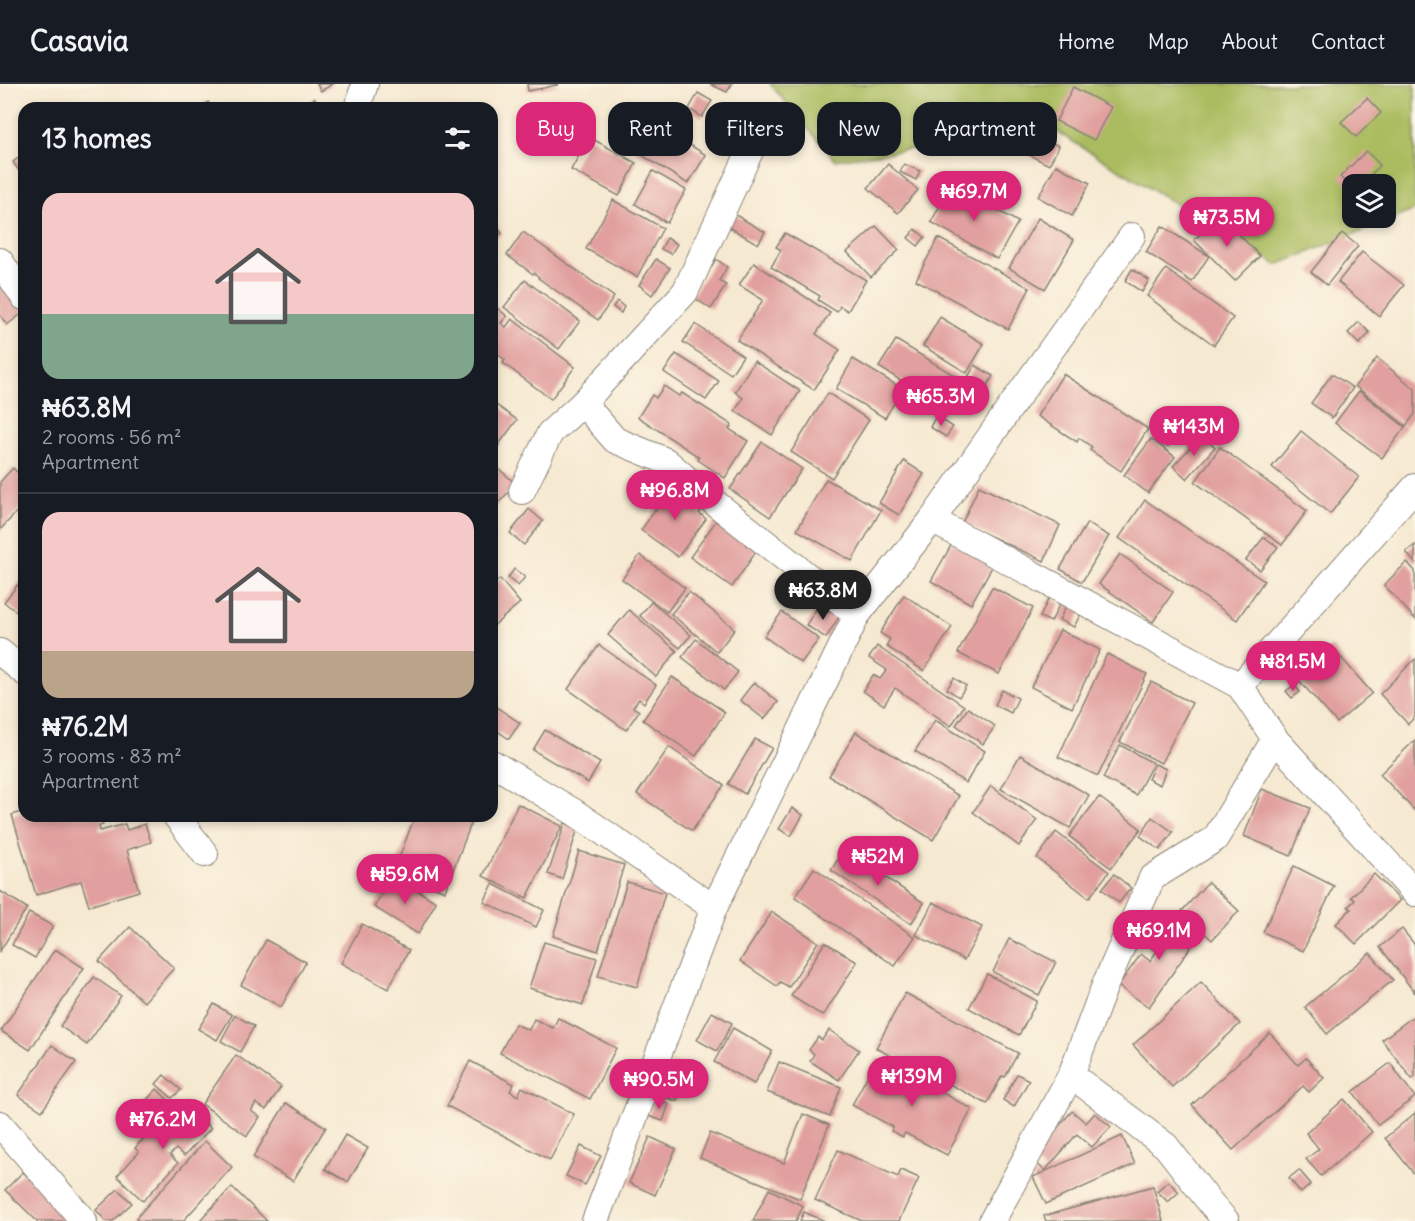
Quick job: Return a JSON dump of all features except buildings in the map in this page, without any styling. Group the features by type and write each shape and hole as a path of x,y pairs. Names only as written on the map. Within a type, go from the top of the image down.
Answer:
{"street":[{"path":"359,102 365,84"},
{"path":"522,491 550,433 583,403 685,292 748,156"},
{"path":"595,1221 714,908 857,615 932,520 1132,236"},
{"path":"0,261 18,288"},
{"path":"583,403 615,440 666,461 710,499 857,615"},
{"path":"1240,686 1415,487"},
{"path":"932,520 1240,686 1275,739 1415,893"},
{"path":"0,652 18,667"},
{"path":"992,1221 1071,1075 1105,985 1152,878 1215,839 1275,739"},
{"path":"498,767 574,812 714,908"},
{"path":"181,822 205,854"},
{"path":"1071,1075 1166,1146 1226,1221"},
{"path":"2,1129 84,1221"}],"green space":[{"path":"770,84 1415,84 1415,210 1396,218 1396,174 1342,174 1342,228 1370,228 1277,265 1057,132 1057,102 913,102 913,149 901,151 901,102 817,102 817,139 805,125 805,102 785,102"},
{"path":"832,156 863,156 835,160"}]}
